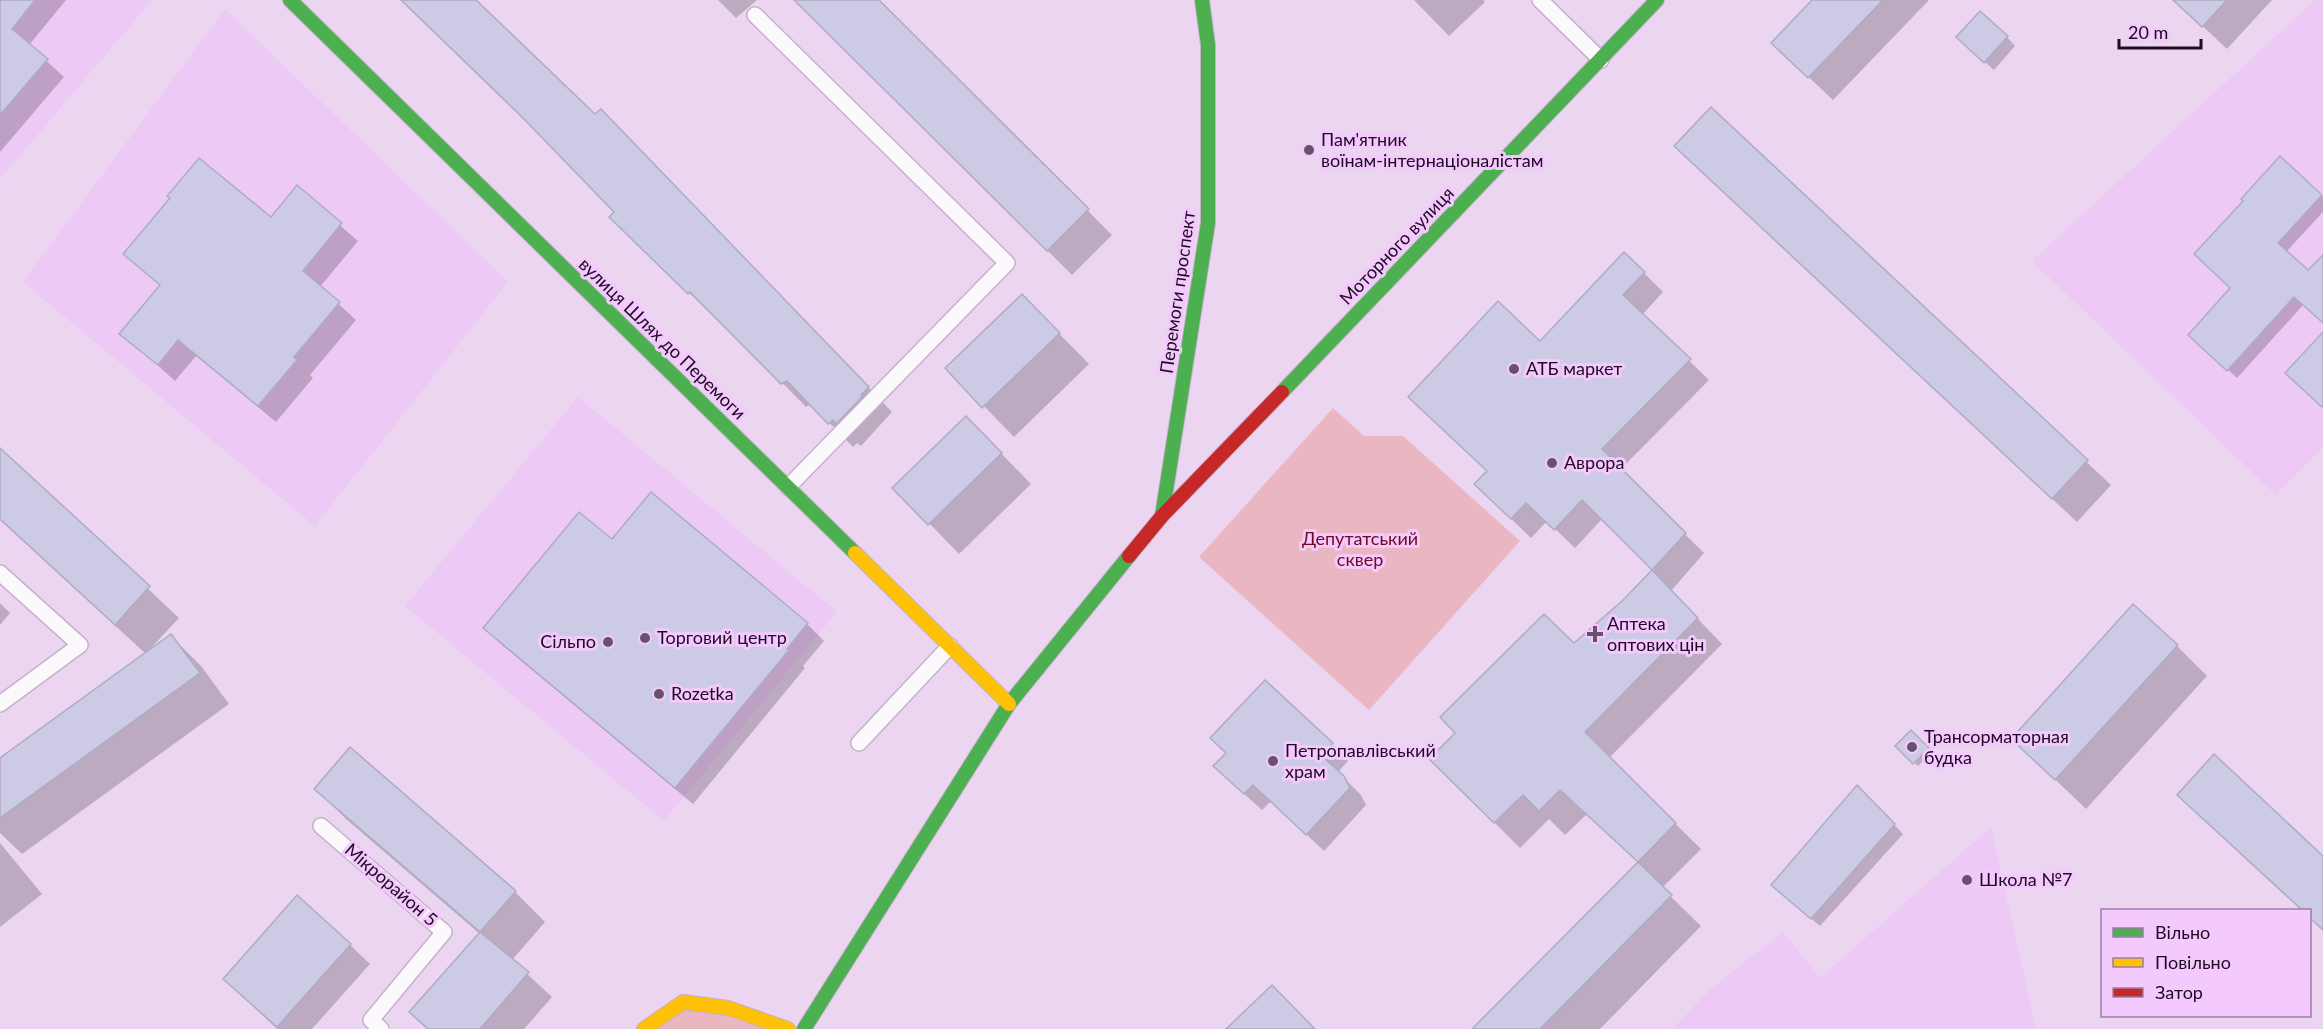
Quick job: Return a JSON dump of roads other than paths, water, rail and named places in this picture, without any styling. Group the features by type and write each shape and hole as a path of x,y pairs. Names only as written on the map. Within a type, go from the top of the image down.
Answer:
{"street":[{"name":"вулиця Шлях до Перемоги","path":"290,0 1009,704"},
{"name":"Перемоги проспект","path":"1162,516 1208,223 1208,45 1202,0"},
{"name":"Моторного вулиця","path":"804,1029 1009,704 1162,516 1657,0"},
{"path":"644,1029 683,1002 728,1008 788,1029"}],"lane":[{"path":"1540,0 1601,60"},
{"path":"755,15 1007,263 788,487"},
{"path":"0,573 80,645 0,704"},
{"path":"859,743 950,646"},
{"name":"Мікрорайон 5","path":"321,825 444,932 371,1020 381,1029"}],"place":[{"name":"Пам'ятник воїнам-інтернаціоналістам","path":"1309,150"},
{"name":"АТБ маркет","path":"1514,369"},
{"name":"Аврора","path":"1552,463"},
{"name":"Аптека оптових цін","path":"1595,634"},
{"name":"Торговий центр","path":"645,638"},
{"name":"Сільпо","path":"608,642"},
{"name":"Rozetka","path":"659,694"},
{"name":"Трансорматорная будка","path":"1912,747"},
{"name":"Петропавлівський храм","path":"1273,761"},
{"name":"Школа №7","path":"1967,880"}],"park label":[{"name":"Депутатський сквер","path":"1360,549"}]}
